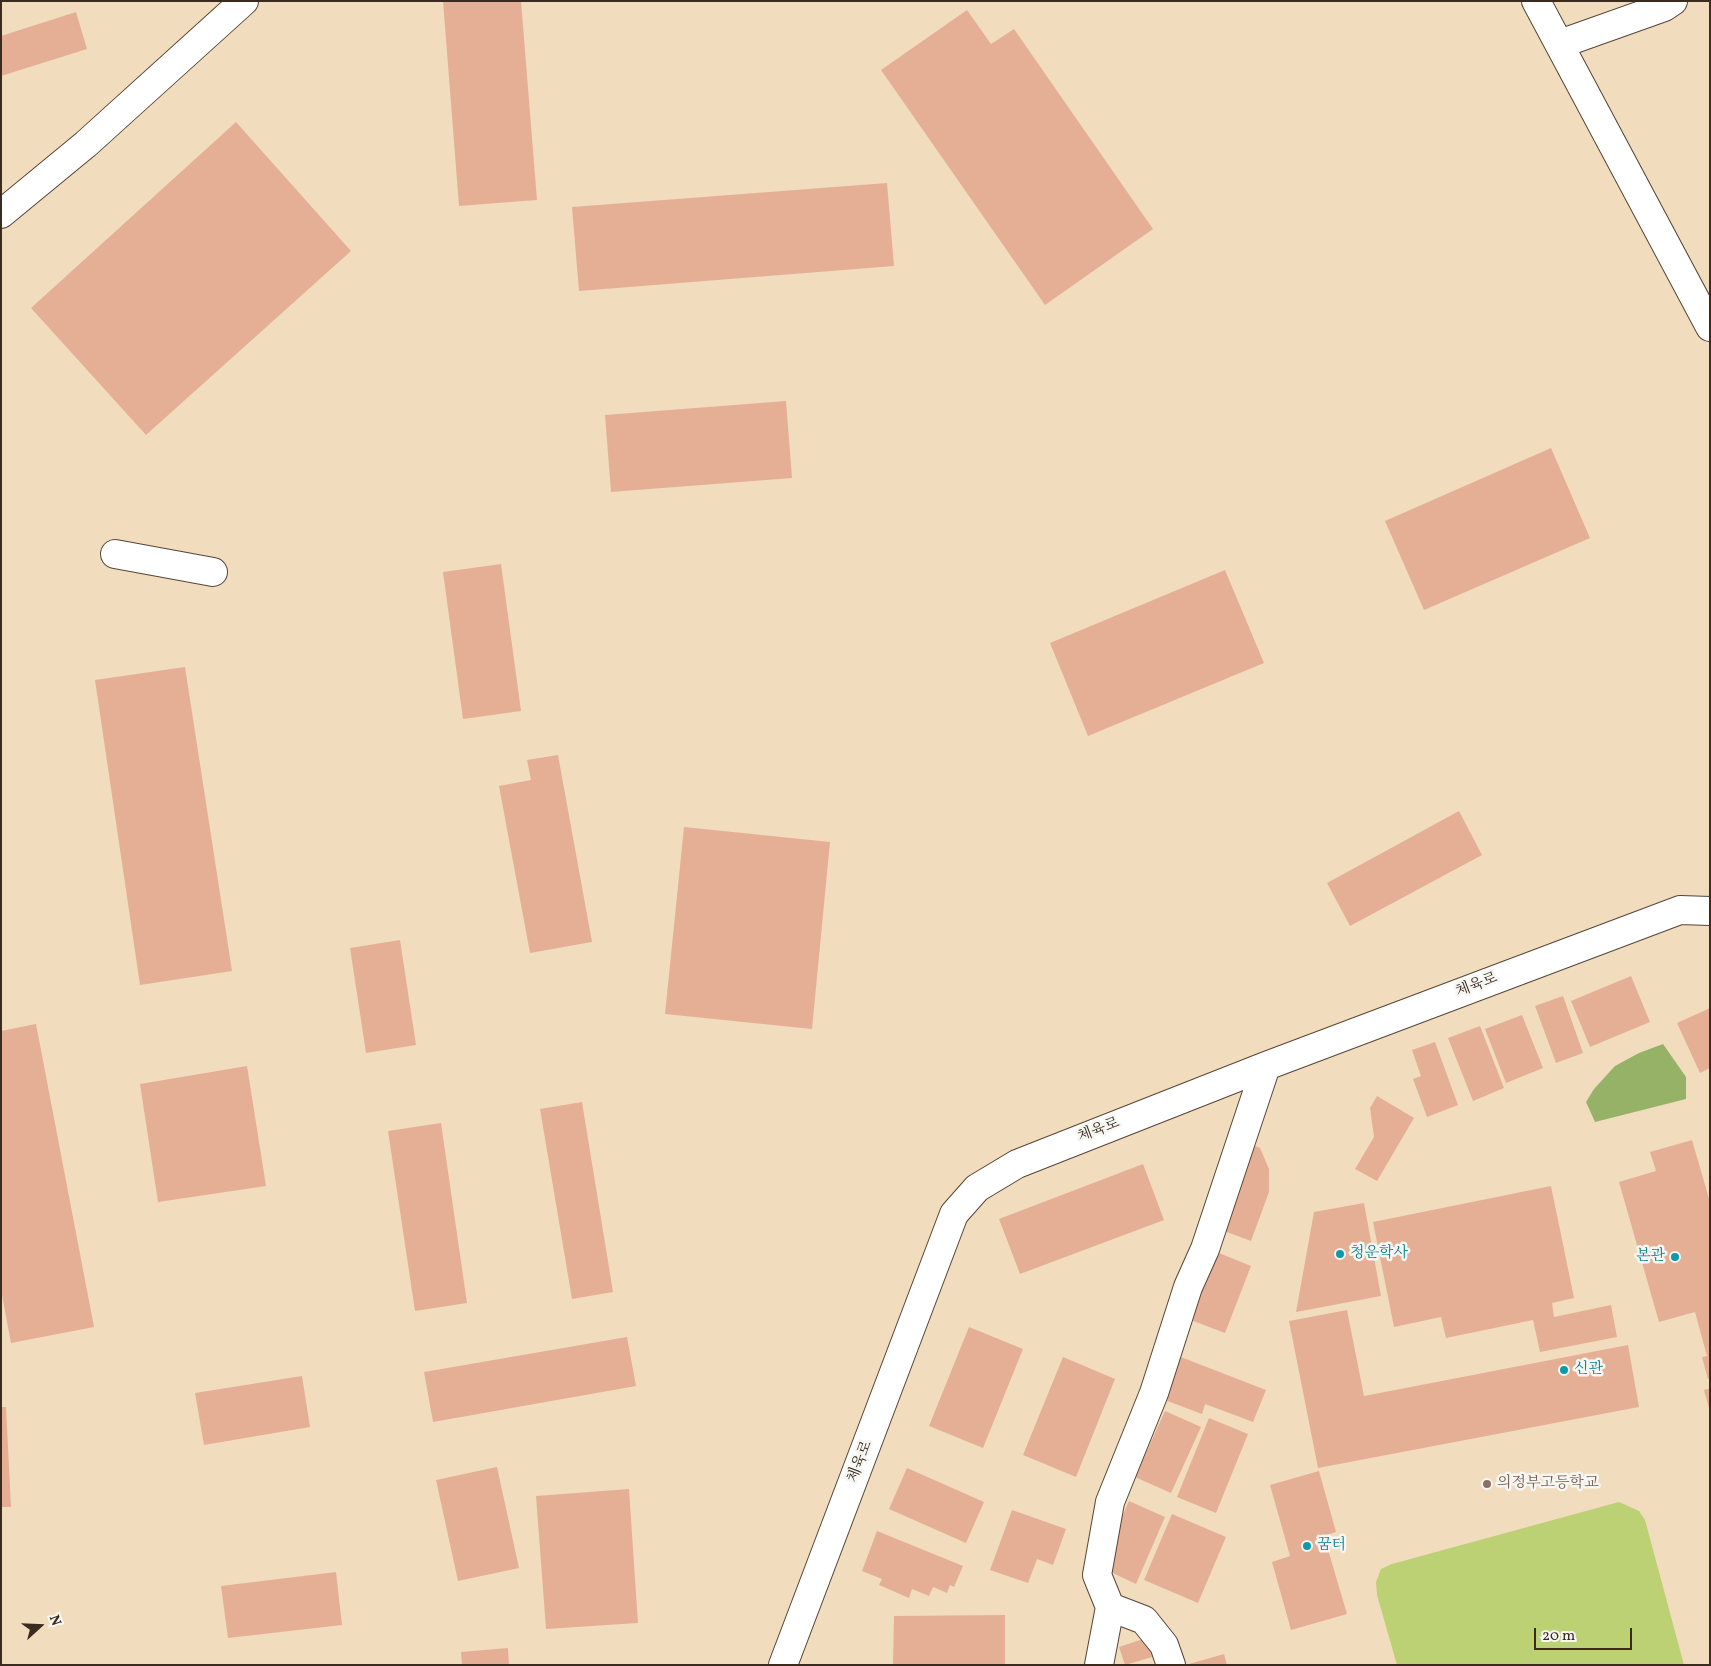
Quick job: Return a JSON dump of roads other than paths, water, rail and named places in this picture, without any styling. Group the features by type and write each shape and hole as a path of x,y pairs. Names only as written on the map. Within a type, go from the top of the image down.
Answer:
{"street":[{"path":"1,214 86,144 244,1"},
{"path":"1536,1 1710,327"},
{"path":"1560,44 1664,7 1673,1"},
{"path":"115,554 213,572"},
{"name":"체육로","path":"783,1665 954,1214 976,1188 1017,1164 1266,1066 1680,910 1710,911"},
{"path":"1099,1665 1110,1607 1097,1575 1110,1502 1154,1393 1188,1286 1205,1250 1266,1066"},
{"path":"1110,1607 1144,1620 1164,1645 1171,1665"}],"place":[{"name":"청운학사","path":"1340,1254"},
{"name":"본관","path":"1675,1257"},
{"name":"신관","path":"1564,1370"},
{"name":"의정부고등학교","path":"1487,1484"},
{"name":"꿈터","path":"1307,1546"}]}
